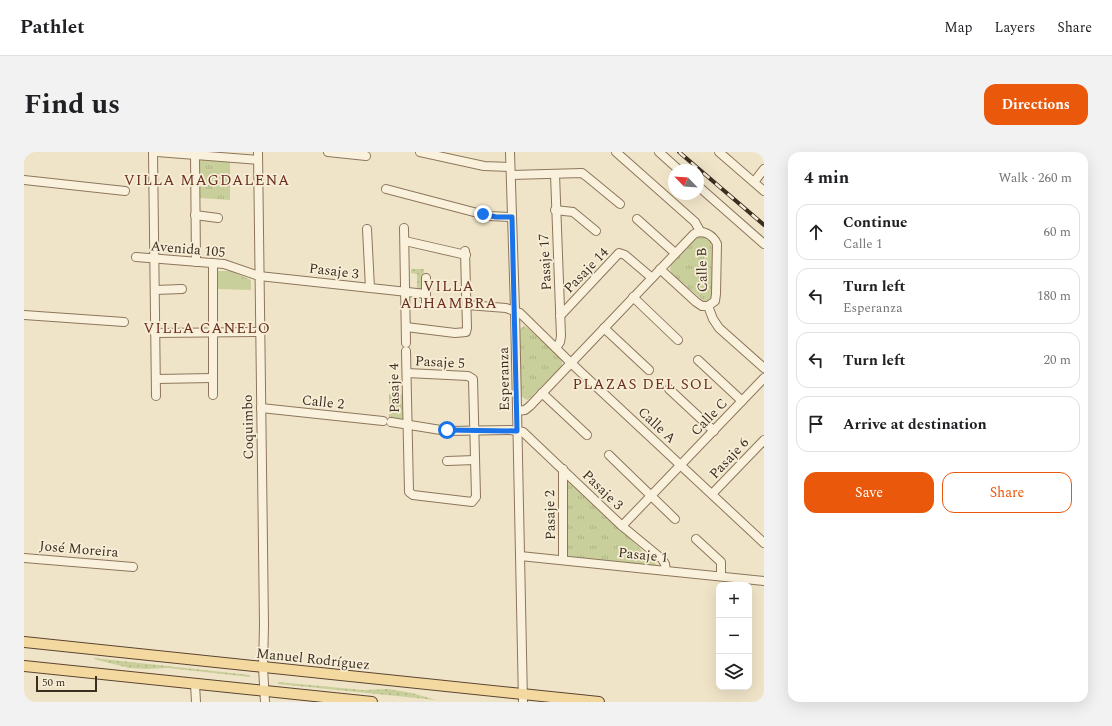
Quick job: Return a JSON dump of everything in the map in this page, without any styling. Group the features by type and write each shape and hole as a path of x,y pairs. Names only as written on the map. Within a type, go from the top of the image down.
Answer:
{"main road":[{"name":"Manuel Rodríguez","path":"24,642 263,667 523,698 599,702"},
{"path":"24,666 372,702"}],"street":[{"path":"153,152 156,396"},
{"path":"157,152 195,155 258,156"},
{"path":"328,152 366,156"},
{"path":"420,152 511,171 584,174 620,204"},
{"name":"Esperanza","path":"510,152 515,310 523,698"},
{"path":"616,152 695,222 700,231"},
{"path":"659,152 673,164"},
{"path":"722,153 764,191"},
{"path":"195,155 196,262"},
{"name":"Coquimbo","path":"258,156 263,667 265,702"},
{"path":"754,182 764,169"},
{"name":"Pasaje 17","path":"555,174 555,210 560,316 560,342 556,348"},
{"path":"24,180 125,191"},
{"path":"386,189 489,216 512,217"},
{"path":"704,191 764,244"},
{"path":"555,210 573,212 596,231"},
{"path":"195,215 218,218"},
{"path":"637,219 675,253"},
{"path":"404,228 406,327 455,333 466,332 466,253 405,241"},
{"path":"367,230 370,288"},
{"name":"Calle B","path":"517,411 526,410 675,253 694,234 700,231 713,238 717,248 715,301 708,306 702,306 660,269"},
{"name":"Pasaje 14","path":"560,316 619,253 625,255 652,278"},
{"name":"Avenida 105","path":"136,257 230,265 259,276"},
{"path":"213,395 214,263"},
{"name":"Pasaje 3","path":"259,276 405,292"},
{"path":"426,278 426,305"},
{"path":"155,290 182,289"},
{"path":"405,292 426,294"},
{"path":"633,298 678,340"},
{"path":"467,305 515,310"},
{"path":"708,306 713,319 720,328 764,368"},
{"name":"Calle A","path":"515,310 764,543"},
{"path":"24,315 124,322"},
{"name":"Pasaje 4","path":"406,327 408,425"},
{"path":"604,328 649,370"},
{"path":"155,334 260,332"},
{"path":"698,360 742,401"},
{"name":"Pasaje 5","path":"407,373 472,377 474,381 475,431"},
{"path":"156,380 213,378"},
{"name":"Calle C","path":"622,526 764,378"},
{"path":"670,389 714,431"},
{"path":"542,393 587,435"},
{"name":"Calle 2","path":"261,408 387,421 447,430 517,431"},
{"path":"408,425 408,491 410,494 470,503 474,501 476,497 475,431"},
{"name":"Pasaje 3","path":"517,431 523,432 528,436 622,526 662,559 665,564 666,571"},
{"name":"Pasaje 6","path":"712,494 764,440"},
{"path":"609,455 675,519"},
{"path":"447,461 476,460"},
{"name":"Pasaje 2","path":"562,469 563,560"},
{"path":"696,539 721,562 721,576"},
{"name":"Pasaje 1","path":"520,556 764,581"},
{"name":"José Moreira","path":"24,558 132,567"},
{"path":"195,684 196,702"}],"green space":[{"path":"198,160 230,162 230,200 199,198"},
{"path":"701,236 710,241 713,247 712,293 710,300 705,302 672,274 670,269 671,265 696,238"},
{"path":"411,269 424,269 423,291 417,290 417,274 411,273"},
{"path":"217,271 231,271 251,280 251,290 217,289"},
{"path":"217,275 238,275 238,289 217,289"},
{"path":"524,326 562,359 562,366 528,400 521,396 519,330"},
{"path":"389,394 404,394 404,419 389,417"},
{"path":"568,478 658,566 569,558 566,556 565,479"},
{"path":"94,658 250,675 250,677 168,668 129,668"},
{"path":"278,682 363,690 388,689 412,693 436,700 278,684"}],"railway":[{"path":"679,152 764,225"}],"district":[{"name":"VILLA MAGDALENA","path":"207,180"},
{"name":"VILLA ALHAMBRA","path":"449,294"},
{"name":"VILLA CANELO","path":"207,328"},
{"name":"PLAZAS DEL SOL","path":"643,384"}],"route":[{"path":"447,430 517,431 512,217 496,217 483,214"}]}
